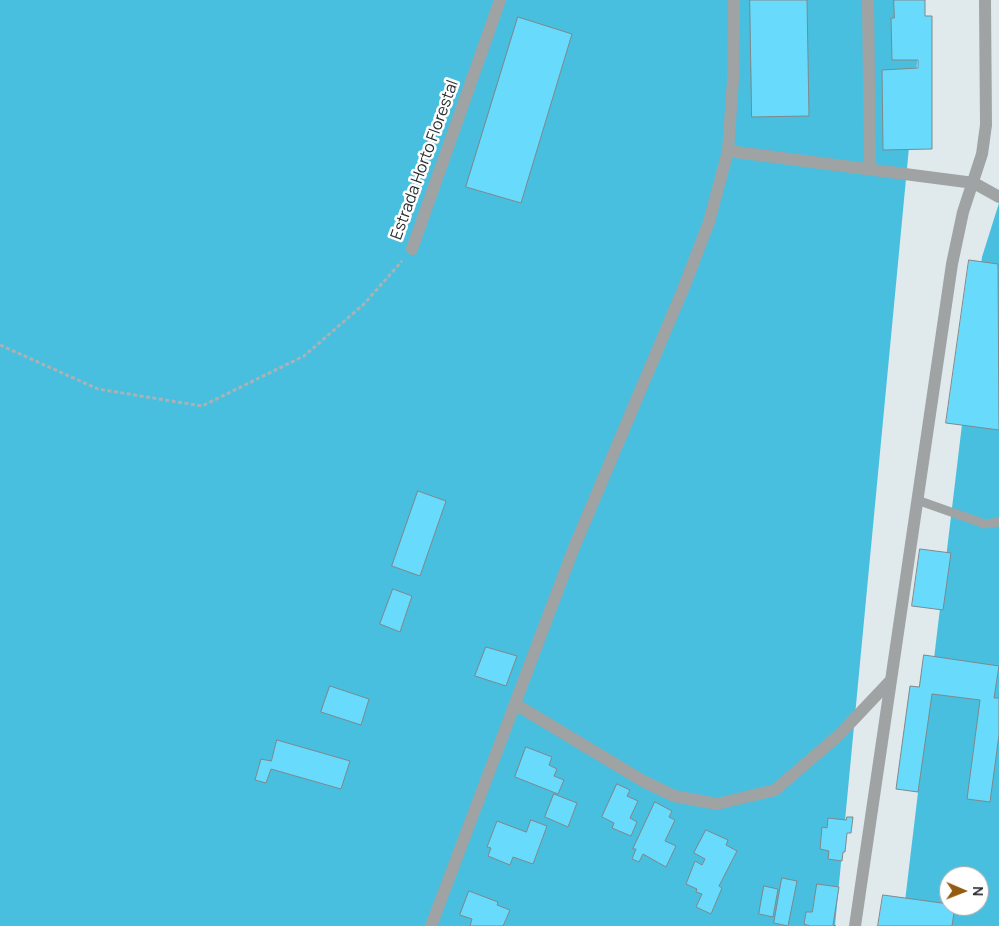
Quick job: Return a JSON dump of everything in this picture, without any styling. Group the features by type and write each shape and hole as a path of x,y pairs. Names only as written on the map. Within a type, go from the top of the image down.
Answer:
{"street":[{"name":"Estrada Horto Florestal","path":"412,249 500,0"},
{"path":"431,926 573,550 684,287 709,222 728,151 733,79 734,0"},
{"path":"868,0 870,169"},
{"path":"855,926 952,264 963,212 982,154 986,125 985,0"},
{"path":"728,151 974,183 999,198"},
{"path":"515,704 643,781 674,796 717,804 775,790 840,735 891,680"}],"lane":[{"path":"917,500 985,524 999,522"}],"path":[{"name":"Estrada Horto Florestal","path":"0,345 98,389 202,406 304,356 364,304 412,249"}],"shaded area":[{"path":"0,0 923,0 835,926 0,926"},
{"path":"999,203 999,926 902,926 982,257"}],"building":[{"path":"750,0 807,0 809,116 752,117"},
{"path":"894,0 925,0 925,16 932,16 932,149 883,150 882,70 918,68 918,60 892,60 891,18 894,18"},
{"path":"518,17 572,34 521,203 466,187"},
{"path":"969,260 998,264 999,430 946,423"},
{"path":"418,491 446,501 420,576 392,566"},
{"path":"920,549 951,553 943,610 912,606"},
{"path":"393,589 412,596 400,632 380,624"},
{"path":"486,647 517,656 506,686 475,676"},
{"path":"924,655 999,666 994,698 999,698 999,735 990,802 967,799 980,700 932,694 918,792 896,789 910,686 919,687"},
{"path":"330,686 369,699 361,725 321,712"},
{"path":"277,740 350,761 341,789 271,769 266,783 255,780 261,759 271,761"},
{"path":"526,747 552,757 549,765 557,769 554,776 564,780 558,794 515,777"},
{"path":"617,784 630,790 627,796 638,801 630,818 637,822 631,836 612,828 614,823 602,817"},
{"path":"554,794 577,803 568,827 545,817"},
{"path":"655,802 672,811 669,817 675,820 665,841 676,846 666,867 643,854 639,862 632,859 636,849 633,849"},
{"path":"847,817 853,817 851,833 847,833 842,861 828,859 829,851 820,849 822,827 827,828 828,818 846,820"},
{"path":"531,820 547,826 533,864 513,857 510,865 488,856 491,848 487,847 497,821 526,832"},
{"path":"706,830 728,840 726,845 737,851 719,886 722,888 711,914 696,907 702,894 696,892 697,889 686,884 695,861 702,865 705,859 694,853"},
{"path":"782,878 797,881 788,926 774,923"},
{"path":"817,884 839,887 833,925 836,926 810,926 804,924 806,912 812,912"},
{"path":"764,886 778,889 773,917 759,914"},
{"path":"469,891 498,902 497,905 510,910 503,926 470,926 472,919 460,915"},
{"path":"883,895 939,903 939,916 954,916 952,926 878,926"}]}
